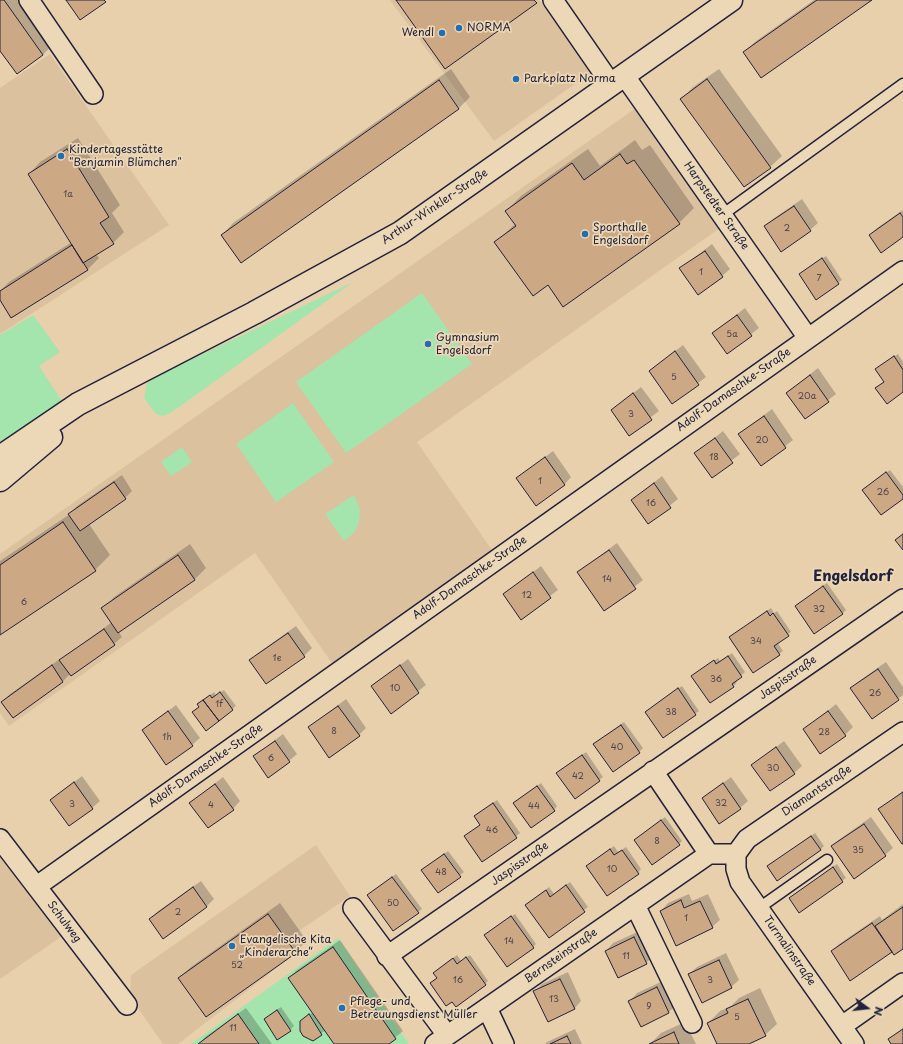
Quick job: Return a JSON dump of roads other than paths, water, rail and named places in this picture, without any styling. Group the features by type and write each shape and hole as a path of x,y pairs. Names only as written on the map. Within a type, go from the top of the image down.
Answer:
{"street":[{"path":"29,0 93,94"},
{"name":"Harpstedter Straße","path":"553,0 618,79 722,215 808,338"},
{"name":"Arthur-Winkler-Straße","path":"0,457 78,404 254,313 400,233 731,0"},
{"name":"Adolf-Damaschke-Straße","path":"37,886 903,270"},
{"name":"Arthur-Winkler-Straße","path":"0,480 119,383"},
{"name":"Jaspisstraße","path":"387,956 903,599"},
{"name":"Diamantstraße","path":"736,854 747,839 903,732"},
{"path":"653,772 709,854 736,854"},
{"name":"Schulweg","path":"0,840 37,886 127,1005"},
{"name":"Bernsteinstraße","path":"441,1040 709,854"},
{"name":"Turmalinstraße","path":"736,854 736,869 740,882 854,1044"},
{"path":"635,905 692,1023"},
{"path":"353,908 387,956 441,1040"},
{"path":"842,1026 903,983"},
{"path":"487,1008 504,1044"}],"lane":[{"path":"722,215 903,84"},
{"path":"759,908 827,860"}],"place":[{"name":"NORMA","path":"459,28"},
{"name":"Wendl","path":"442,33"},
{"name":"Parkplatz Norma","path":"516,79"},
{"name":"Kindertagesstätte \"Benjamin Blümchen\"","path":"61,156"},
{"name":"Sporthalle Engelsdorf","path":"585,234"},
{"name":"Gymnasium Engelsdorf","path":"428,344"},
{"name":"Evangelische Kita „Kinderarche“","path":"232,946"},
{"name":"Pflege- und Betreuungsdienst Müller","path":"342,1008"}],"district":[{"name":"Engelsdorf","path":"853,577"}]}
